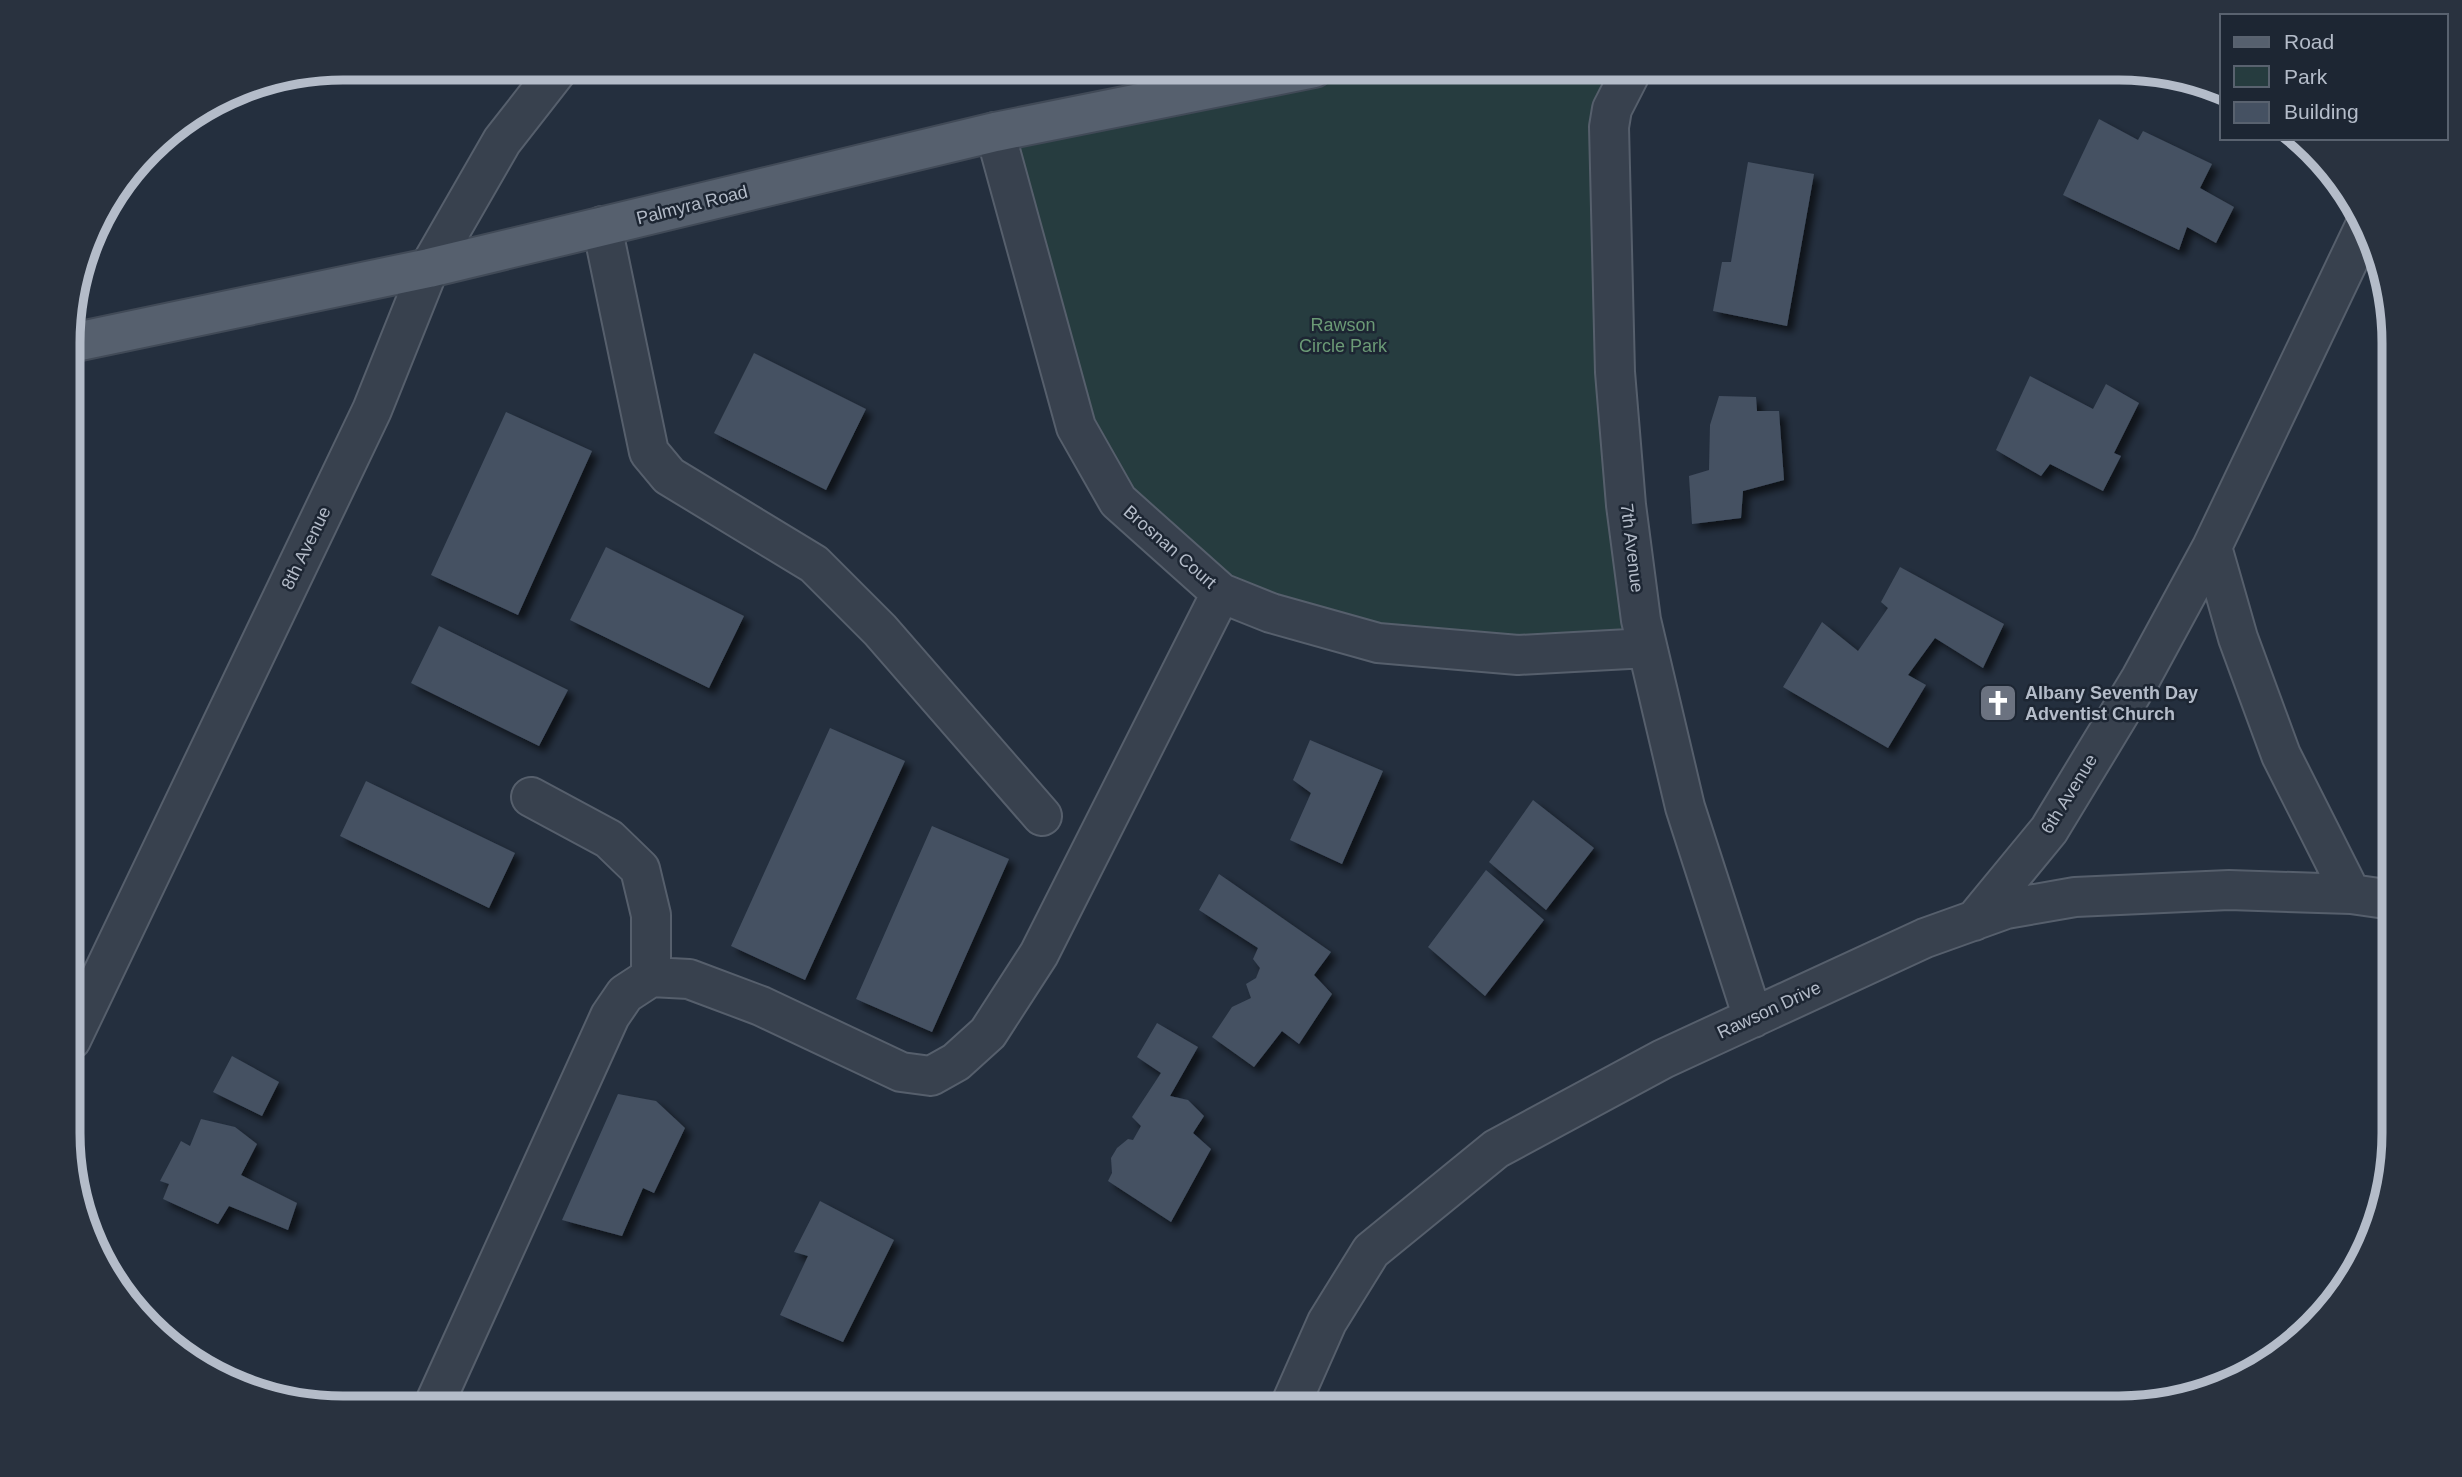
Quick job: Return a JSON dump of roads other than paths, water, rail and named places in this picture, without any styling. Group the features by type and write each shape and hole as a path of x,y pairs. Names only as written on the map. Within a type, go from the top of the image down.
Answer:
{"main road":[{"name":"Palmyra Road","path":"80,341 429,268 995,132 1236,80"}],"street":[{"name":"8th Avenue","path":"80,1021 372,410 429,268 502,141 550,80"},
{"name":"7th Avenue","path":"1627,80 1612,109 1609,127 1613,304 1615,372 1626,505 1641,620 1685,807 1753,1018"},
{"name":"Brosnan Court","path":"995,132 1076,428 1118,501 1221,593 1270,613 1378,643 1518,655 1647,648"},
{"path":"602,226 649,452 668,476 814,564 880,630 1042,816"},
{"name":"6th Avenue","path":"1974,921 2049,830 2141,678 2212,547 2359,238"},
{"path":"2212,547 2238,638 2281,755 2351,894"},
{"path":"438,1396 610,1016 625,994 651,977 689,979 761,1006 901,1072 931,1076 956,1062 988,1033 1039,954 1221,593"},
{"path":"531,797 609,839 640,869 652,915 651,977"},
{"name":"Rawson Drive","path":"1295,1396 1334,1310 1371,1251 1496,1149 1663,1059 1925,938 2006,909 2075,897 2230,890 2351,894 2382,898"}],"place":[{"name":"Albany Seventh Day Adventist Church","path":"1998,703"}],"park label":[{"name":"Rawson Circle Park","path":"1343,335"}]}
